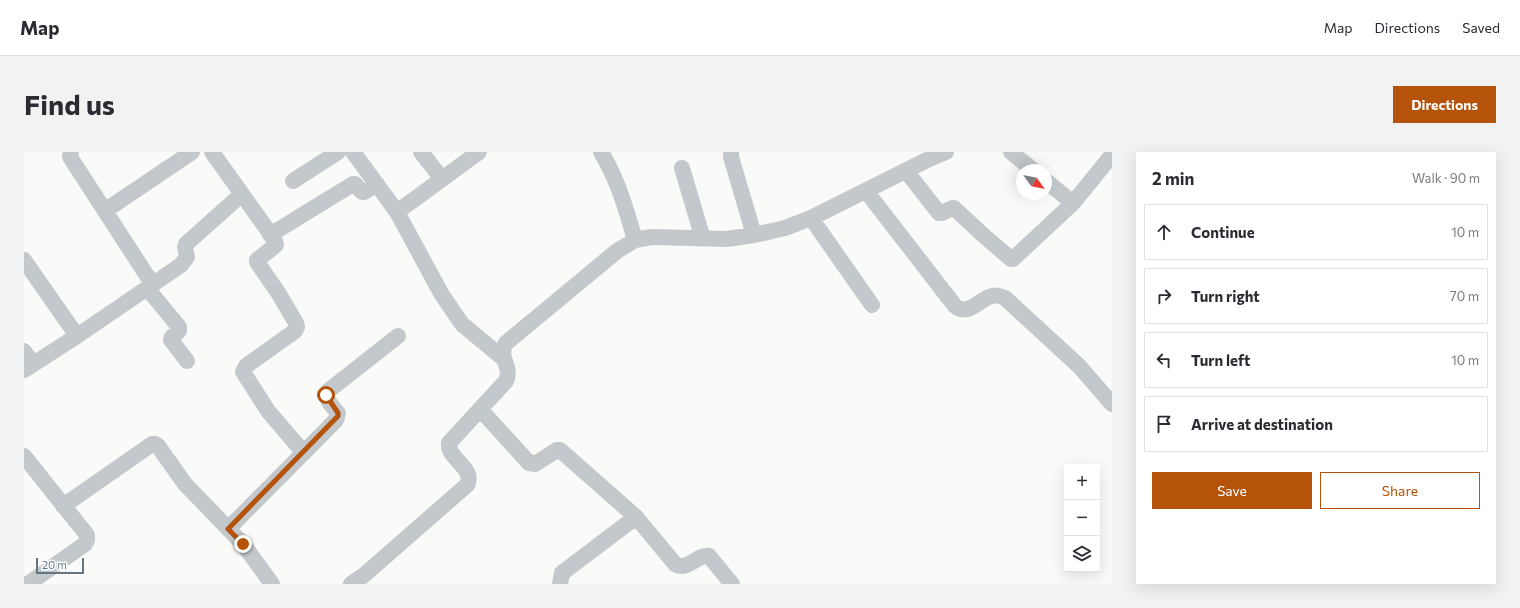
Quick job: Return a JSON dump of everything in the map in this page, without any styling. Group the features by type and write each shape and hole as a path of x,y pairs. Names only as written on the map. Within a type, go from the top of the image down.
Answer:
{"street":[{"path":"71,152 70,157 106,210 150,286 179,327 178,331 171,340 187,361"},
{"path":"106,210 192,152"},
{"path":"212,152 269,232 276,245 256,262 279,294 297,327 295,331 246,366 243,372 268,411 304,453"},
{"path":"293,182 338,152"},
{"path":"353,152 397,212 442,295 462,324 504,359"},
{"path":"421,152 442,178"},
{"path":"397,212 479,152"},
{"path":"601,152 620,189 635,240"},
{"path":"731,152 731,157 754,236"},
{"path":"351,584 363,576 468,485 470,480 469,474 450,449 449,443 506,381 509,372 502,354 502,348 506,343 617,251 635,240 652,237 727,239 754,236 785,228 811,218 906,171 924,156 946,152"},
{"path":"1012,152 1026,164"},
{"path":"906,171 939,213 943,213 954,208 983,236 1011,259 1014,259 1073,203 1112,155"},
{"path":"682,168 703,239"},
{"path":"269,232 273,233 353,184 355,184 362,192 377,184"},
{"path":"1052,186 1073,203"},
{"path":"866,191 959,310 965,311 993,295 1005,298 1079,366 1112,404"},
{"path":"27,362 77,336 185,261 187,257 185,247 186,244 242,194"},
{"path":"811,218 872,305"},
{"path":"24,260 77,336"},
{"path":"228,529 304,453 338,416 338,413 327,398 326,395 328,391 398,336"},
{"path":"480,409 529,463 534,464 557,450 560,450 636,517 675,564 679,567 684,567 705,555 709,556 732,584"},
{"path":"63,506 152,444 156,444 184,484 243,544 272,584"},
{"path":"24,456 87,535 87,540 84,544 28,584"},
{"path":"560,584 562,573 636,517"}],"route":[{"path":"243,544 228,529 336,420 338,413 326,395"}]}
